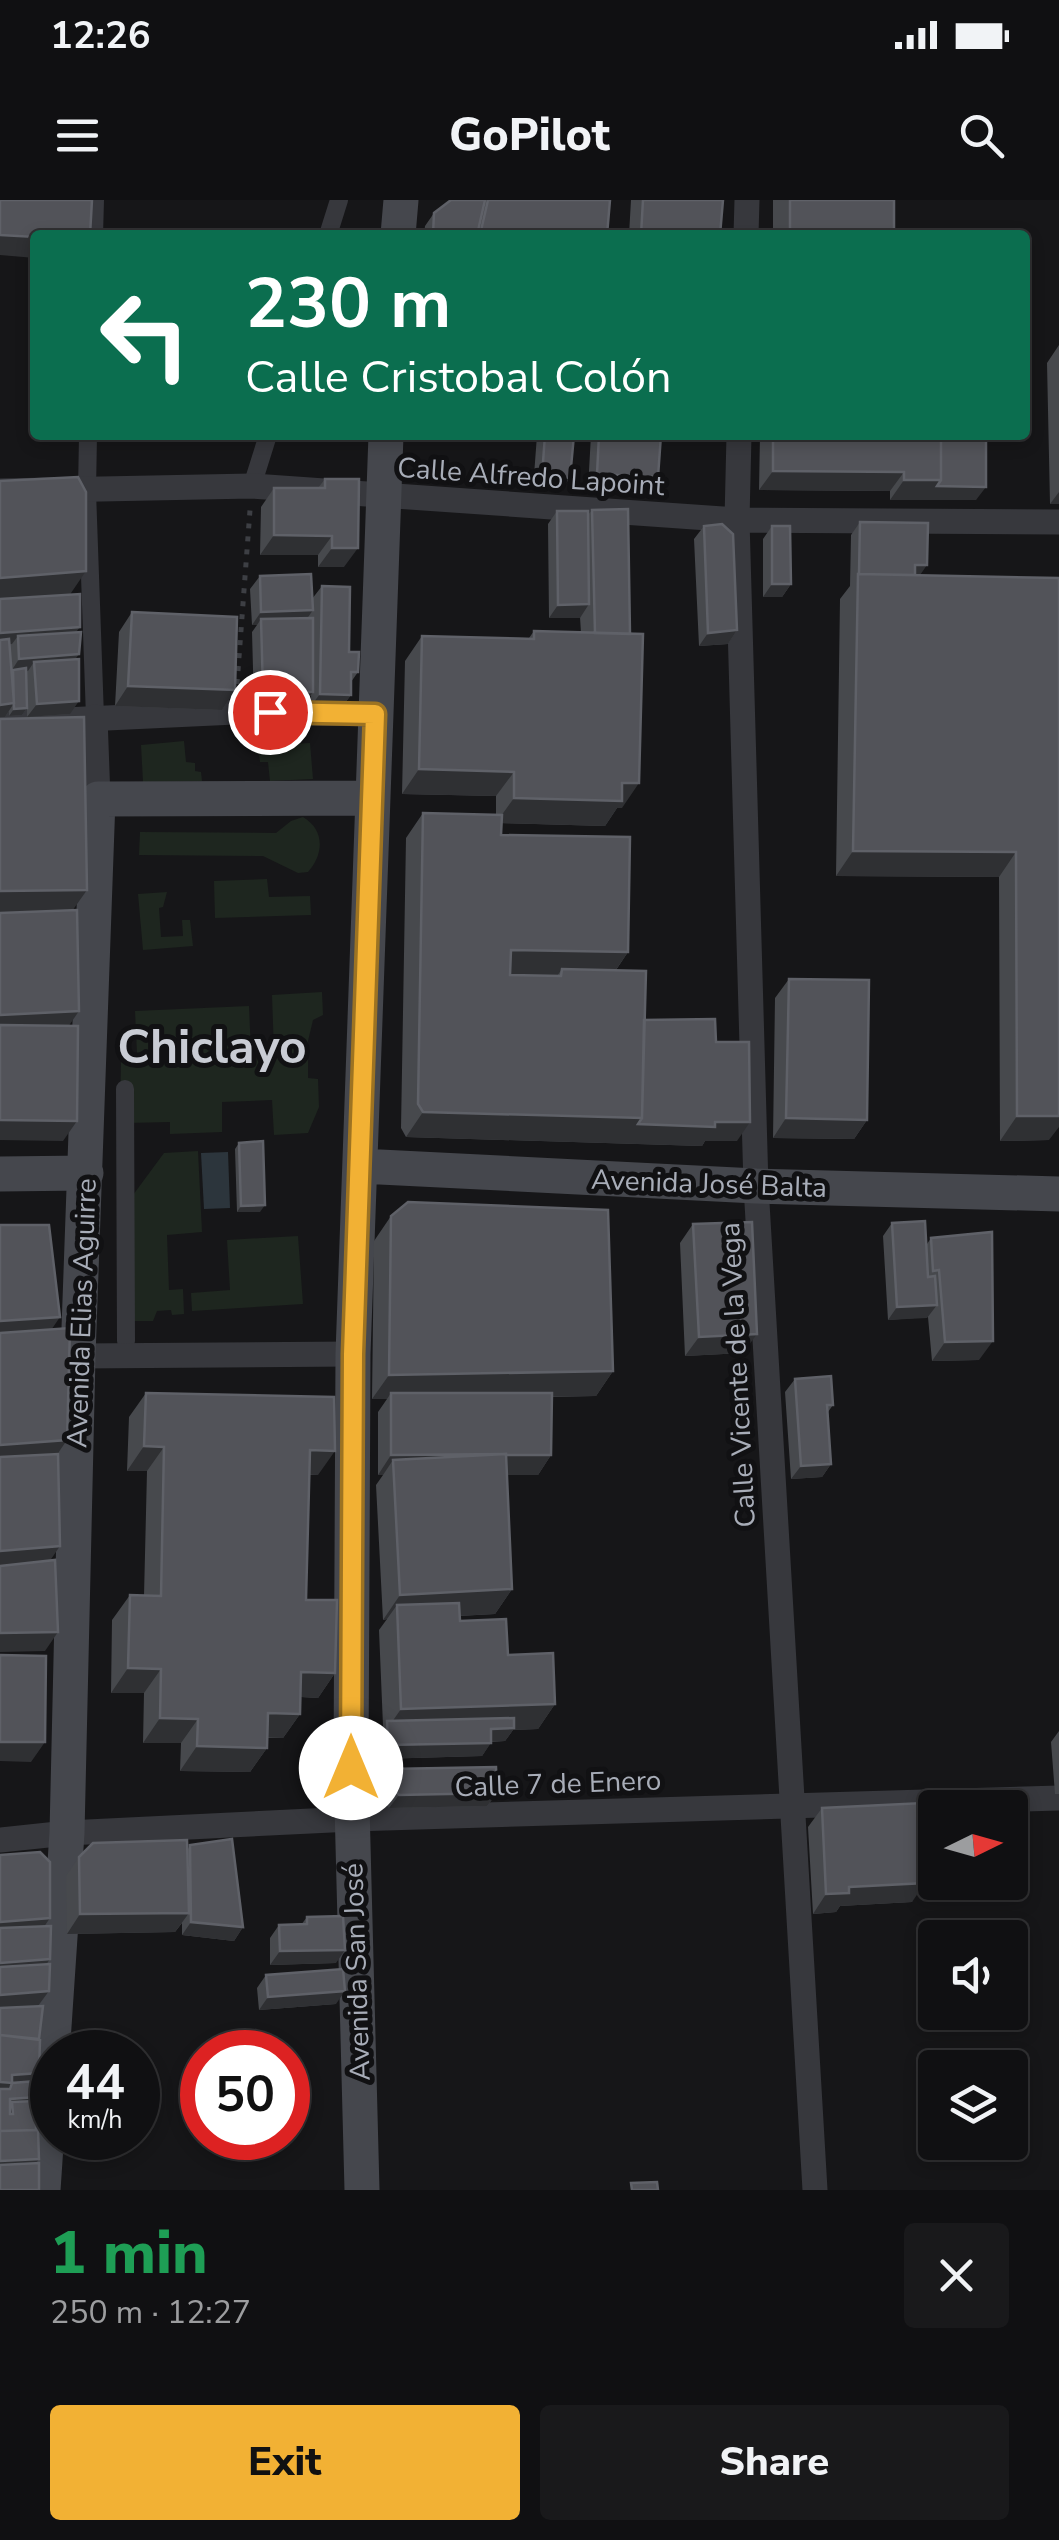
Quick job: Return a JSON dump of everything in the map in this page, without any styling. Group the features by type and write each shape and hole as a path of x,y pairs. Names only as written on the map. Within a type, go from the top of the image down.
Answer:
{"main road":[{"path":"398,230 401,200"},
{"name":"Avenida San José","path":"362,2190 352,1820 353,1354 386,440"},
{"path":"98,799 372,798"},
{"name":"Avenida Elias Aguirre","path":"43,2190 67,1832 78,1356 98,799"},
{"name":"Avenida José Balta","path":"360,1166 756,1186 1059,1194"},
{"path":"0,1174 86,1173"}],"street":[{"path":"94,230 95,200"},
{"path":"330,230 339,200"},
{"path":"746,230 747,200"},
{"name":"Avenida Elias Aguirre","path":"88,440 86,491 98,799"},
{"path":"252,486 266,440"},
{"name":"Calle Vicente de la Vega","path":"740,440 737,520 756,1186 815,2190"},
{"name":"Calle Alfredo Lapoint","path":"0,491 252,486 737,520 1059,522"},
{"path":"0,723 236,712 375,714"},
{"path":"124,1089 126,1341"},
{"path":"78,1356 353,1354"},
{"name":"Calle 7 de Enero","path":"0,1840 67,1832 352,1820 1059,1798"}],"path":[{"path":"236,712 252,486"}],"shaded area":[{"path":"184,741 186,762 195,763 202,781 143,782 141,745"},
{"path":"310,743 313,779 270,781 268,762 260,762 259,754 254,753 254,746"},
{"path":"303,817 315,829 320,843 308,872 298,873 263,856 139,855 140,832 276,833"},
{"path":"267,879 269,897 310,896 311,915 215,918 214,881"},
{"path":"167,892 163,907 159,908 161,937 183,936 182,920 190,920 193,946 143,950 138,894"},
{"path":"322,992 323,1015 313,1020 308,1041 308,1078 318,1079 319,1107 308,1133 274,1135 272,1100 222,1102 222,1132 170,1134 170,1122 127,1123 120,1118 121,1061 137,1053 135,1011 249,1006 251,1053 274,1052 272,995"},
{"path":"198,1151 202,1232 167,1235 169,1290 183,1289 184,1314 157,1311 153,1321 133,1321 133,1195 164,1153"},
{"path":"228,1152 230,1208 204,1209 201,1153"},
{"path":"298,1236 303,1304 192,1311 191,1293 230,1290 227,1240"}],"building":[{"path":"0,200 92,200 90,230 30,230 30,237 0,235"},
{"path":"451,200 485,200 478,230 433,230 434,213"},
{"path":"488,200 610,200 607,230 481,230"},
{"path":"643,200 723,200 720,230 641,230"},
{"path":"790,200 894,200 894,230 790,230"},
{"path":"545,440 574,440 570,478 542,476"},
{"path":"599,440 661,440 658,477 597,474"},
{"path":"773,440 941,440 941,480 904,480 904,472 773,471"},
{"path":"941,440 986,440 986,487 937,486 941,480"},
{"path":"78,477 86,492 86,571 0,578 0,481"},
{"path":"325,479 359,479 358,548 332,548 332,536 274,535 274,488 325,488"},
{"path":"628,509 630,634 595,633 592,510"},
{"path":"557,511 588,511 589,604 558,605"},
{"path":"860,522 928,523 927,565 915,565 915,575 859,574"},
{"path":"722,524 733,534 737,630 708,633 704,526"},
{"path":"772,526 790,526 791,584 772,584"},
{"path":"311,574 313,610 261,612 260,576"},
{"path":"858,574 1059,578 1059,1116 1017,1116 1016,852 853,851"},
{"path":"322,586 350,587 349,652 359,652 358,672 351,672 351,695 320,694"},
{"path":"80,594 80,627 0,633 0,599"},
{"path":"132,612 237,617 235,690 128,686"},
{"path":"313,618 313,692 263,692 261,619"},
{"path":"534,631 643,634 639,783 622,783 622,801 514,798 514,772 419,769 422,636 534,639"},
{"path":"81,632 79,654 19,659 18,636"},
{"path":"9,639 14,703 0,705 0,640"},
{"path":"79,659 79,701 37,704 34,662"},
{"path":"26,668 27,708 14,709 13,670"},
{"path":"84,717 87,890 0,891 0,719"},
{"path":"423,813 502,815 501,835 630,837 628,952 511,950 510,975 561,976 562,969 646,971 642,1118 423,1112 418,1104"},
{"path":"77,910 79,1011 0,1015 0,913"},
{"path":"789,979 869,980 867,1120 786,1118"},
{"path":"715,1019 716,1042 749,1042 750,1122 715,1122 715,1127 638,1124 642,1118 644,1020"},
{"path":"0,1025 78,1026 77,1121 0,1120"},
{"path":"263,1141 265,1205 241,1206 239,1143"},
{"path":"408,1202 608,1210 613,1371 389,1375 391,1216"},
{"path":"925,1221 928,1277 935,1276 937,1305 897,1307 892,1223"},
{"path":"752,1222 757,1334 699,1337 693,1224"},
{"path":"0,1225 49,1225 60,1317 0,1321"},
{"path":"992,1232 993,1341 945,1342 939,1270 933,1271 931,1238"},
{"path":"70,1328 67,1440 0,1445 0,1333"},
{"path":"831,1376 833,1405 827,1405 831,1464 801,1466 795,1379"},
{"path":"146,1393 334,1397 335,1451 310,1450 306,1600 337,1600 335,1673 301,1672 300,1714 268,1713 267,1748 197,1746 198,1719 160,1718 161,1669 128,1668 130,1595 161,1596 164,1447 144,1446"},
{"path":"391,1393 552,1393 551,1455 391,1455"},
{"path":"58,1454 60,1546 0,1551 0,1457"},
{"path":"506,1454 512,1589 400,1595 393,1460"},
{"path":"55,1560 58,1632 0,1633 0,1566"},
{"path":"459,1603 460,1621 506,1619 508,1655 553,1653 555,1704 401,1709 397,1605"},
{"path":"0,1655 46,1656 45,1742 0,1742"},
{"path":"514,1718 514,1728 491,1729 491,1743 388,1745 387,1721"},
{"path":"496,1767 497,1793 399,1795 388,1783 388,1769"},
{"path":"918,1803 918,1883 849,1887 849,1893 826,1894 822,1808"},
{"path":"232,1839 243,1927 191,1922 190,1845"},
{"path":"187,1840 189,1913 80,1914 79,1857 93,1843"},
{"path":"40,1852 50,1862 50,1918 0,1922 0,1855"},
{"path":"343,1916 345,1950 280,1951 279,1925 307,1924 307,1917"},
{"path":"51,1926 50,1959 0,1963 0,1928"},
{"path":"50,1964 49,1991 0,1995 0,1967"},
{"path":"343,1969 345,1991 268,1997 266,1975"},
{"path":"43,2006 40,2030 30,2030 30,2038 0,2035 0,2008"},
{"path":"0,2035 30,2039 30,2074 12,2075 12,2083 0,2082"},
{"path":"30,2082 30,2098 10,2099 10,2114 12,2102 30,2101 30,2130 0,2131 0,2089 10,2089 12,2083"},
{"path":"30,2130 30,2159 0,2161 0,2131"},
{"path":"39,2163 39,2190 0,2190 0,2165"},
{"path":"657,2182 658,2190 632,2190 631,2183"}],"district":[{"name":"Chiclayo","path":"212,1046"}],"route":[{"path":"270,712 375,714 353,1354 351,1768"}]}
